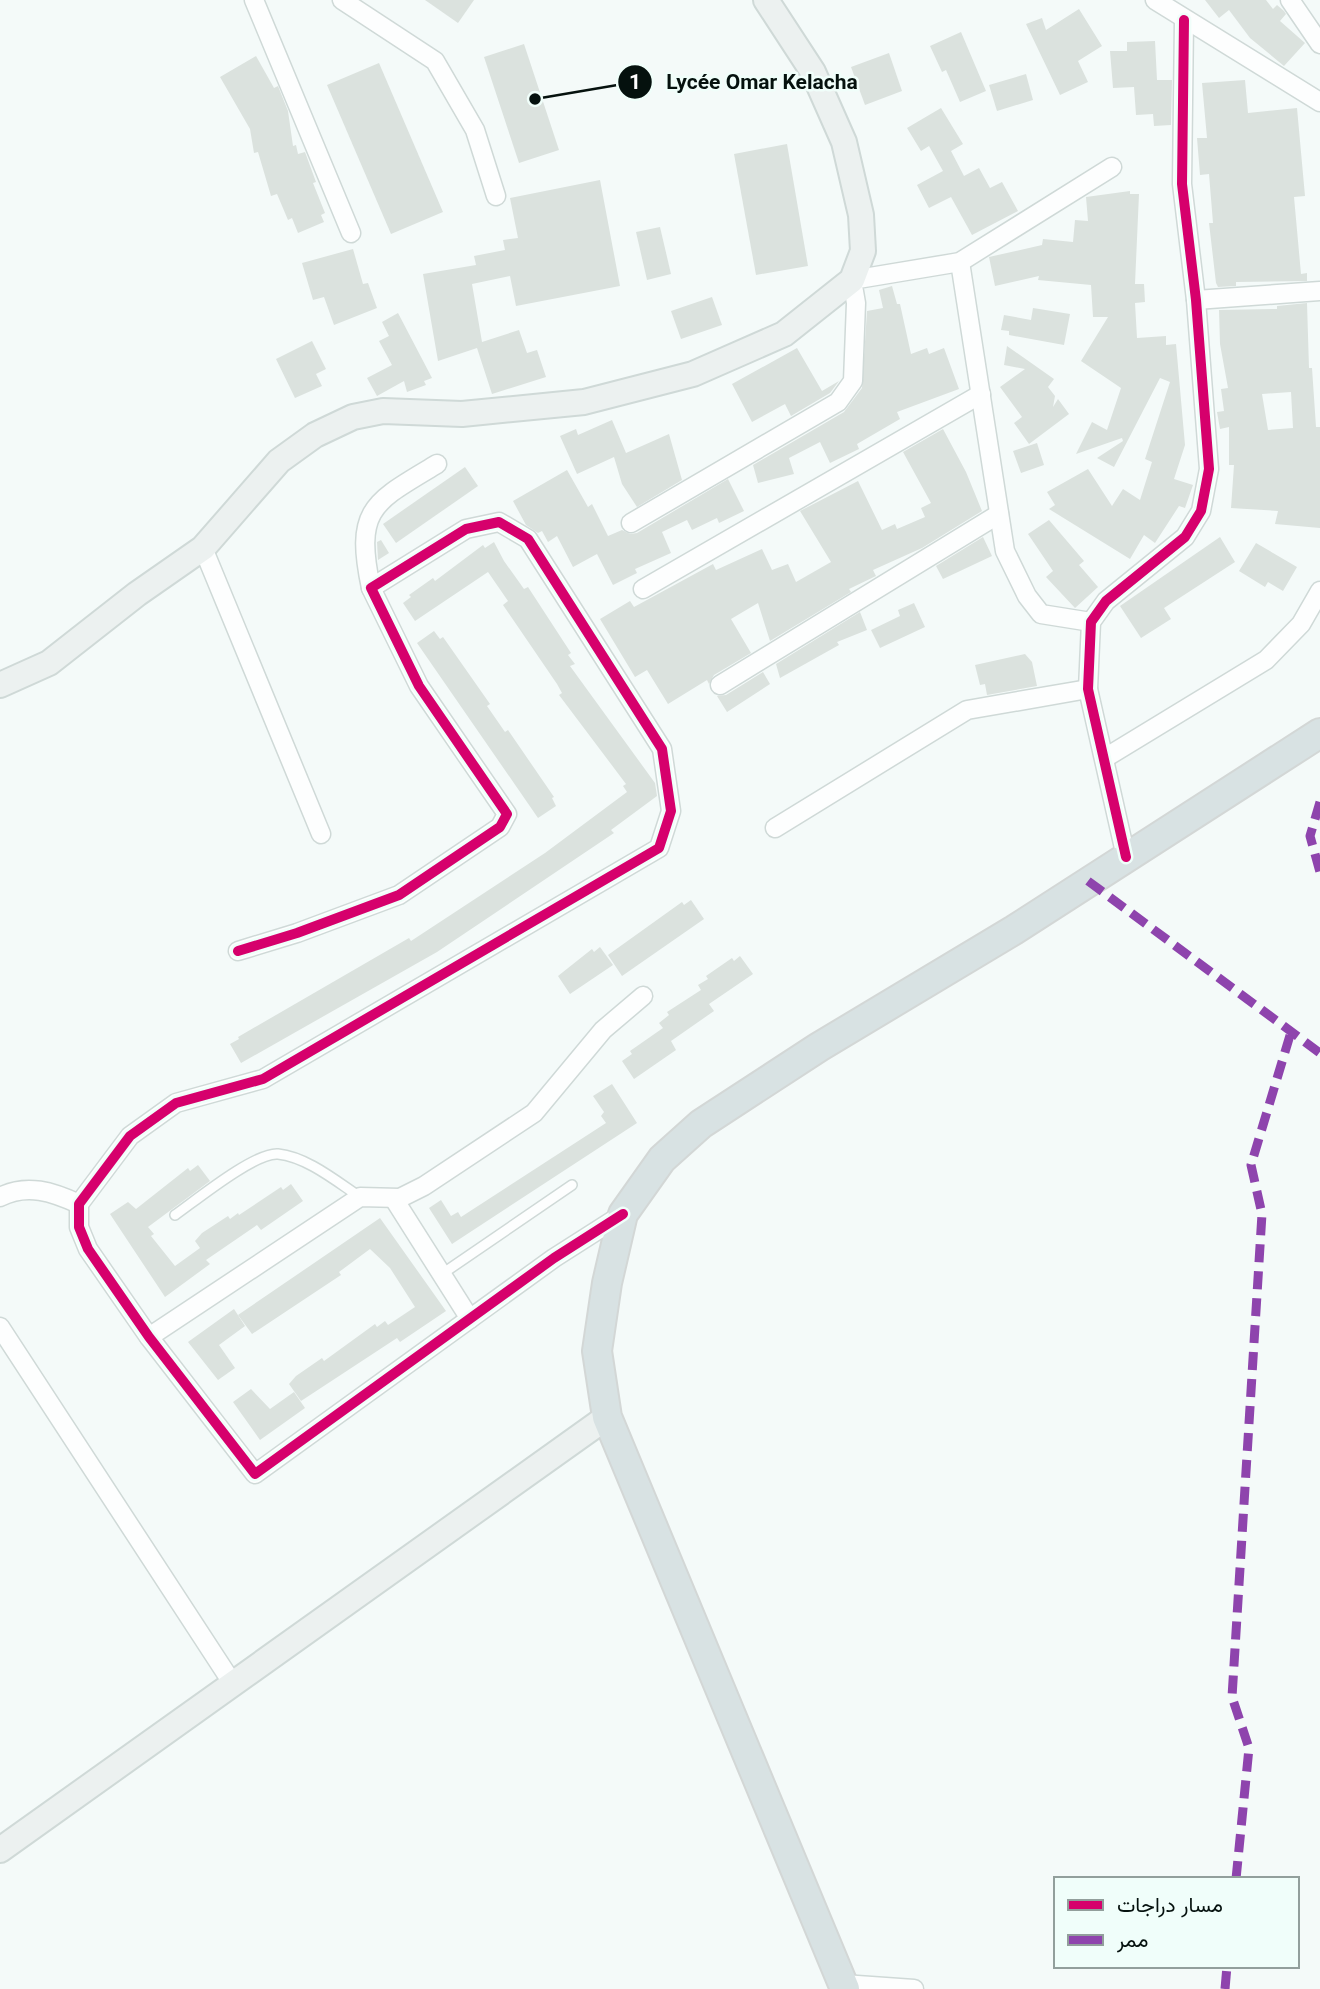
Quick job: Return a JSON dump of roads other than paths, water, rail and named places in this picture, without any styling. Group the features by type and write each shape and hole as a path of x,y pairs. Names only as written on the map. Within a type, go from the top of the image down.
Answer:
{"main road":[{"path":"0,685 49,663 137,594 203,548 279,461 315,435 353,417 383,411 462,414 584,402 693,374 784,334 852,280 863,251 863,239 861,215 844,142 813,72 766,0"},
{"path":"844,1987 607,1417 597,1351 607,1283 623,1214 662,1159 701,1124 819,1047 1013,930 1320,733"},
{"path":"0,1850 607,1417"}],"street":[{"path":"254,0 351,233"},
{"path":"342,0 435,61 475,130 496,196"},
{"path":"1154,0 1320,102"},
{"path":"1290,0 1320,44"},
{"path":"1126,857 1088,689 1091,622 1106,601 1185,537 1200,511 1209,469 1196,300 1182,184 1184,20"},
{"path":"631,523 838,402 853,382 856,303 852,280 960,262 1112,167"},
{"path":"960,262 1005,551 1027,596 1041,614 1091,622"},
{"path":"1196,300 1320,291"},
{"path":"643,589 981,394"},
{"path":"238,951 297,933 399,895 500,827 507,814 419,686 371,588 365,559 365,525 381,498 437,464"},
{"path":"720,685 999,514"},
{"path":"371,588 466,529 499,522 528,539 662,748 671,811 659,848 263,1079 176,1103 130,1136 79,1203 79,1227 88,1248 149,1337 255,1474 470,1319 623,1214"},
{"path":"203,548 321,834"},
{"path":"1105,758 1266,660 1301,624 1320,591"},
{"path":"775,828 967,710 1088,689"},
{"path":"149,1337 360,1197 394,1199 424,1186 534,1113 603,1030 643,996"},
{"path":"2,1194 31,1189 54,1192 79,1203"},
{"path":"394,1199 470,1319"},
{"path":"0,1327 233,1684"},
{"path":"844,1987 914,1989"}],"lane":[{"path":"175,1215 247,1164 276,1154 312,1166 360,1197"},
{"path":"442,1274 572,1185"}],"place":[{"name":"Lycée Omar Kelacha","path":"535,99"}]}
